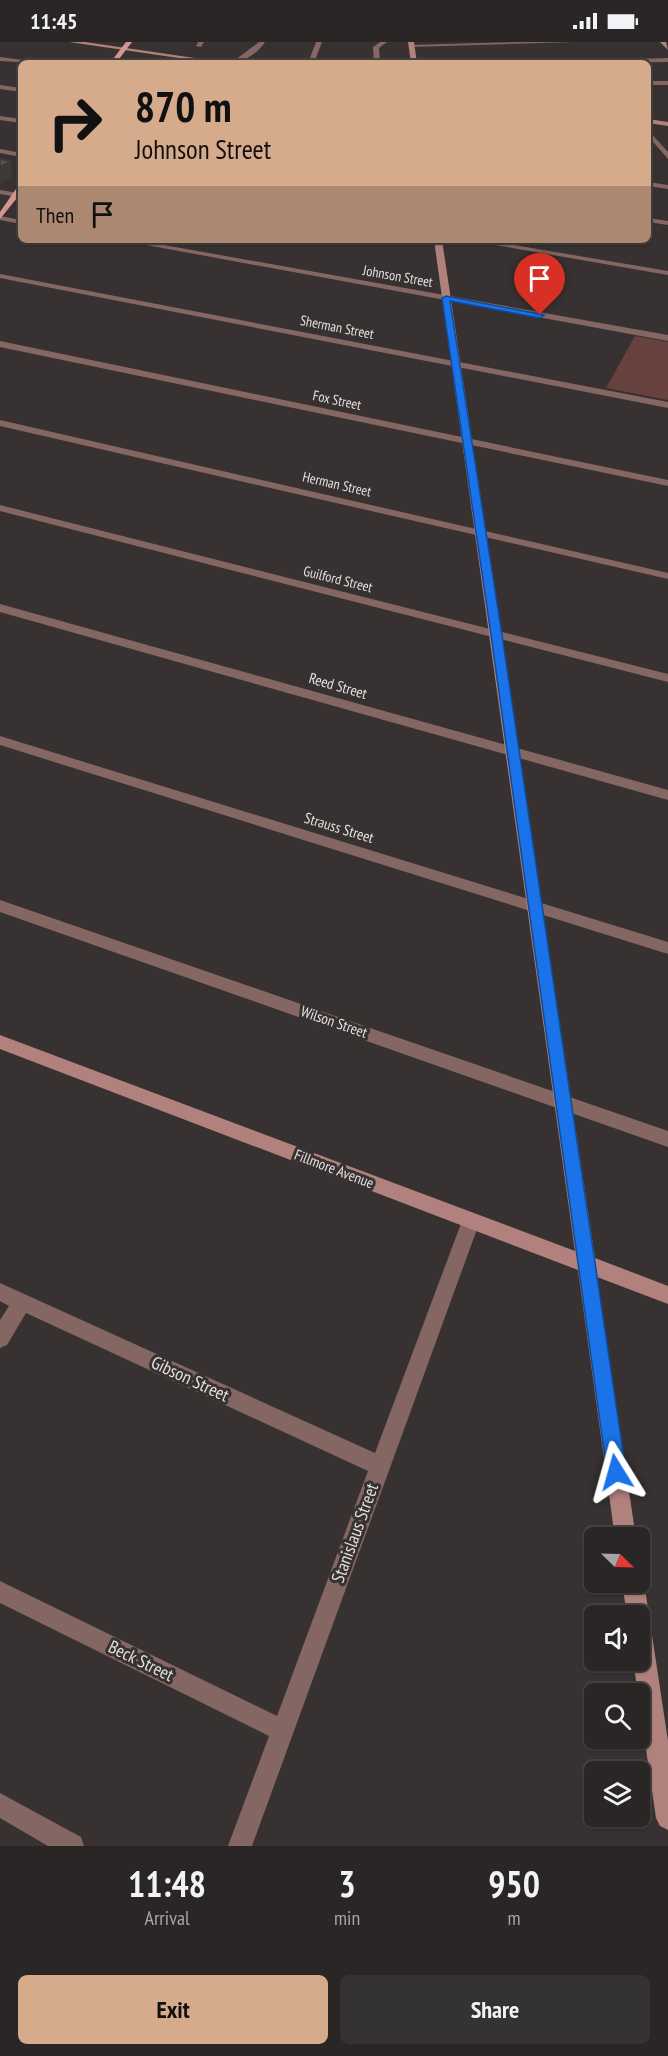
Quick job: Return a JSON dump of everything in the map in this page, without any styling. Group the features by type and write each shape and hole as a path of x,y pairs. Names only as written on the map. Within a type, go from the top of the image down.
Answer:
{"main road":[{"path":"115,60 129,42"},
{"path":"0,218 18,193"}],"street":[{"path":"72,42 204,60"},
{"path":"239,60 258,48 262,42"},
{"path":"312,60 319,42"},
{"path":"377,60 376,47 384,42"},
{"path":"414,60 411,44 571,42"},
{"path":"663,42 668,48"},
{"path":"0,59 18,61"},
{"path":"651,61 668,60"},
{"path":"651,83 668,82"},
{"path":"0,87 18,90"},
{"path":"0,118 18,121"},
{"path":"651,121 668,124"},
{"path":"651,136 666,155"},
{"path":"0,151 18,154"},
{"path":"651,152 666,155"},
{"path":"651,184 668,187"},
{"path":"0,192 18,192"},
{"path":"0,218 18,221"},
{"path":"651,220 668,223"},
{"name":"Johnson Street","path":"140,243 668,338"},
{"path":"438,243 497,635 624,1527"},
{"path":"488,243 668,273"},
{"name":"Sherman Street","path":"0,276 668,405"},
{"name":"Fox Street","path":"0,344 668,483"},
{"name":"Herman Street","path":"0,423 668,576"},
{"name":"Guilford Street","path":"0,508 668,678"},
{"name":"Reed Street","path":"0,608 668,795"},
{"name":"Strauss Street","path":"0,740 668,948"},
{"name":"Wilson Street","path":"0,906 668,1139"},
{"name":"Fillmore Avenue","path":"0,1042 668,1295"},
{"name":"Stanislaus Street","path":"240,1846 471,1221"},
{"name":"Gibson Street","path":"0,1292 380,1466"},
{"path":"0,1338 22,1302"},
{"name":"Beck Street","path":"0,1592 283,1731"},
{"path":"646,1671 668,1818"},
{"path":"0,1805 72,1846"}],"shaded area":[{"path":"635,336 668,342 668,400 606,388"}],"building":[{"path":"0,159 10,161 0,167"}],"route":[{"path":"540,315 446,298 497,635 616,1472"}]}
